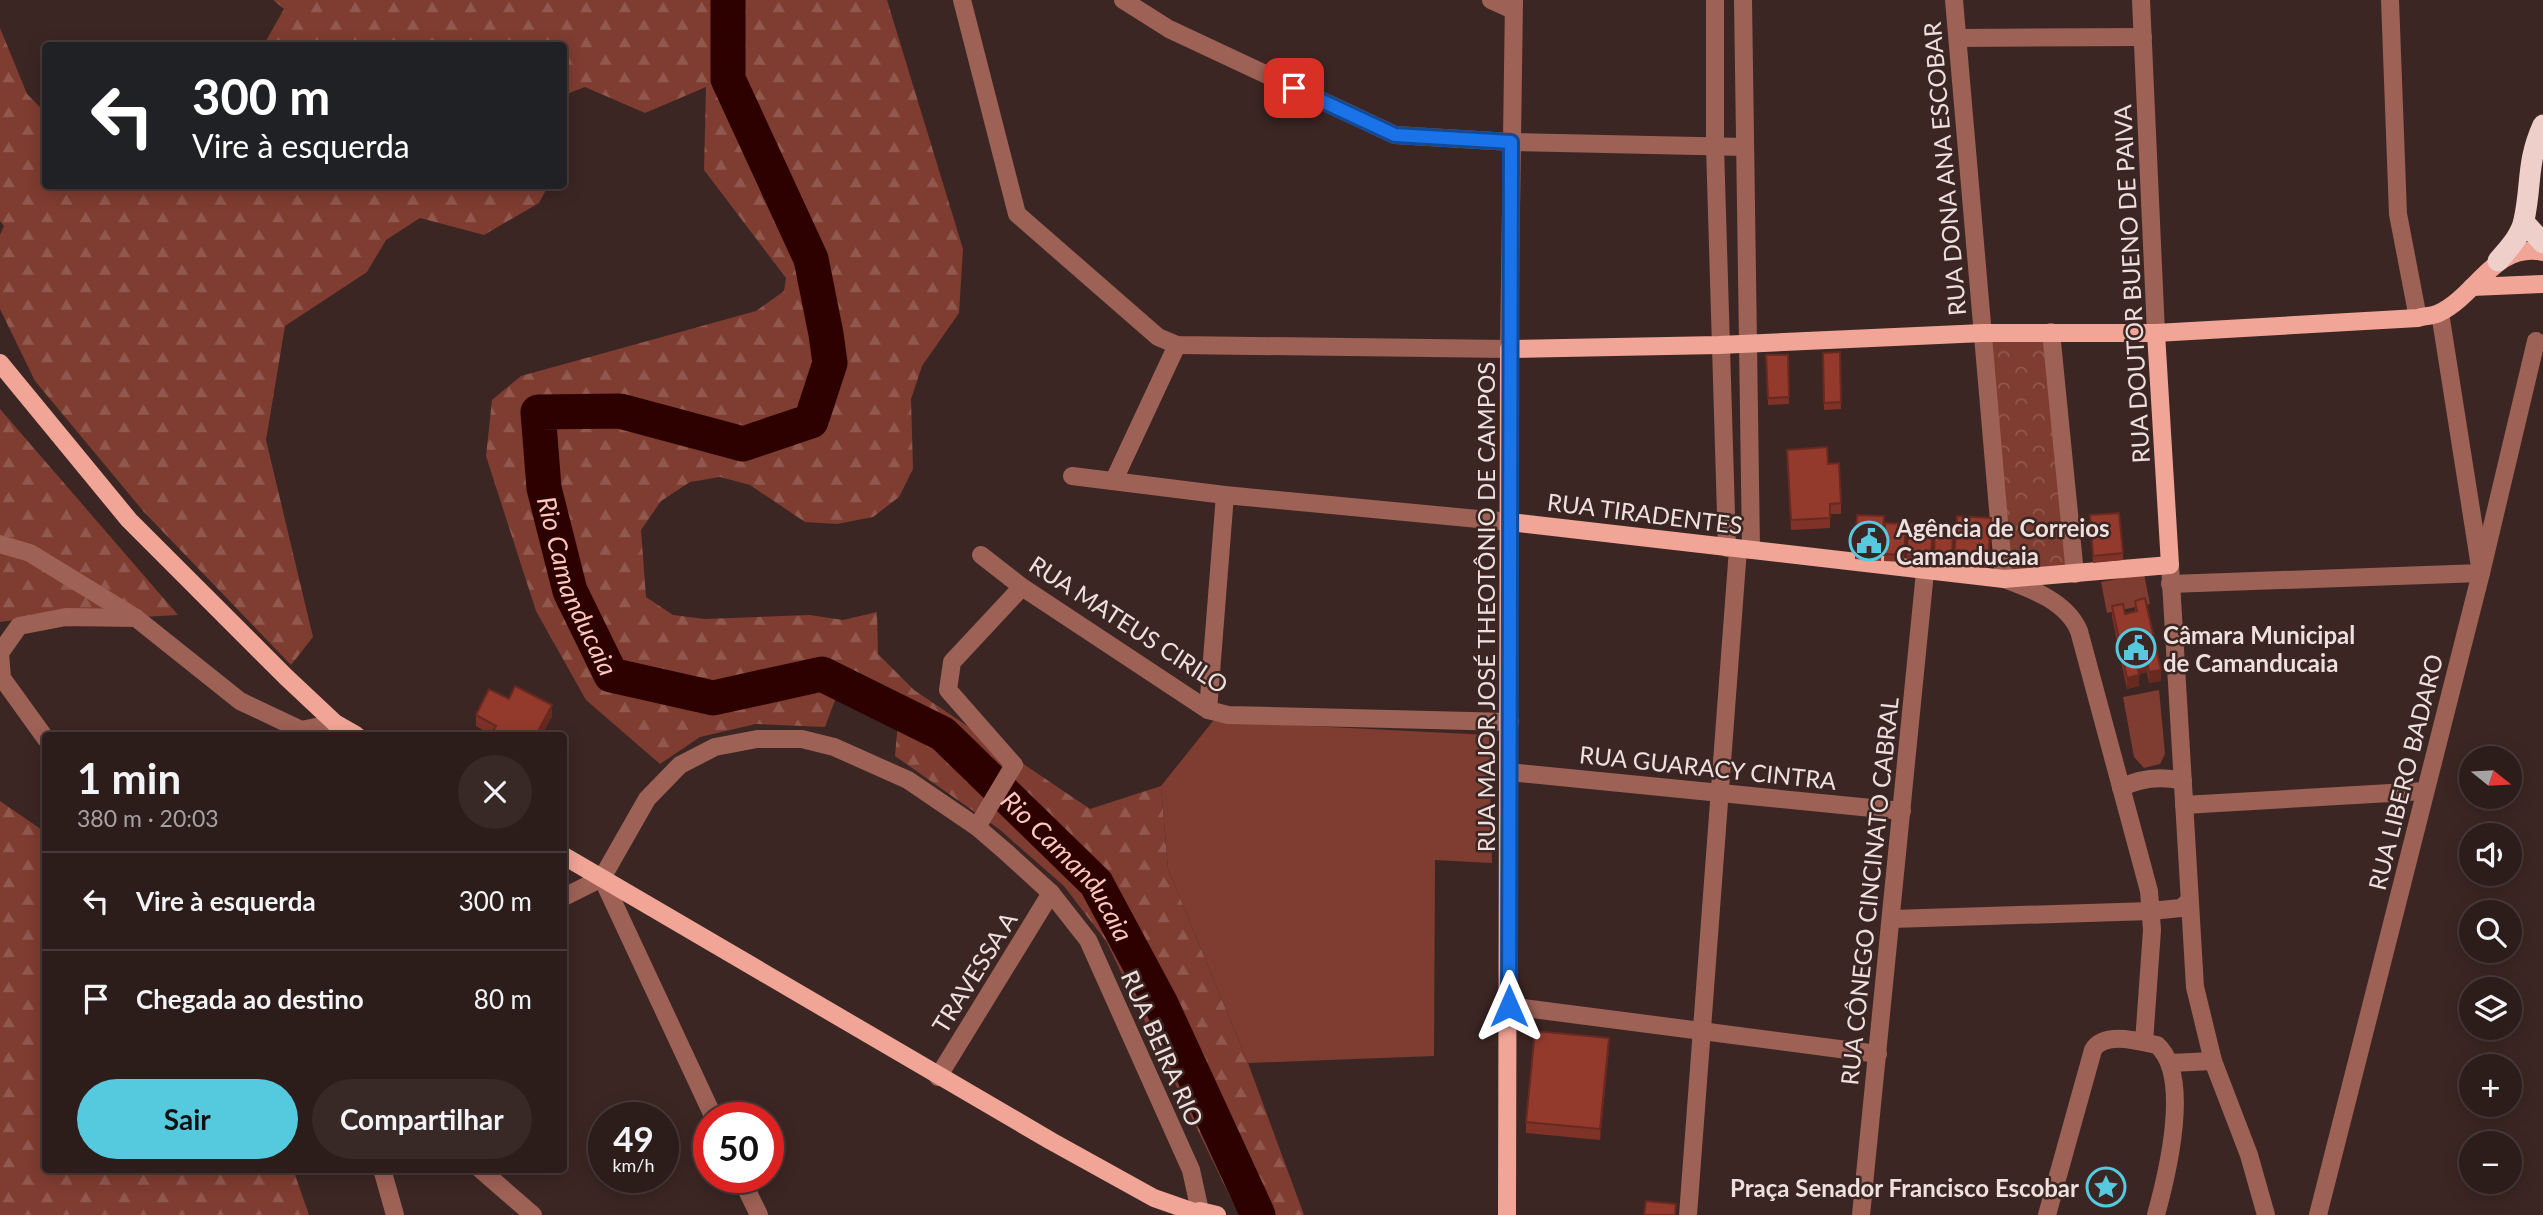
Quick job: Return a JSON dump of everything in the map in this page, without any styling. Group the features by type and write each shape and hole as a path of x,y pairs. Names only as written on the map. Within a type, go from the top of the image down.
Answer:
{"highway":[{"path":"2498,261 2524,222 2529,162 2543,125"},
{"path":"2524,222 2543,243"}],"main road":[{"path":"1509,349 1719,345 2050,331 2156,333 2418,318 2440,313 2498,261 2527,250 2543,252"},
{"path":"2472,287 2543,284"},
{"name":"RUA DOUTOR BUENO DE PAIVA","path":"2156,333 2170,565"},
{"name":"RUA MAJOR JOSÉ THEOTÔNIO DE CAMPOS","path":"1507,1215 1509,349"},
{"path":"0,363 129,520 335,723 351,732"},
{"name":"RUA TIRADENTES","path":"1510,522 2004,579 2170,565"},
{"path":"567,858 938,1077 1154,1198 1199,1213"},
{"path":"1154,1198 1163,1215"}],"street":[{"path":"962,0 1017,214 1158,337 1177,345 1509,349"},
{"path":"1491,0 1514,5"},
{"path":"1715,0 1714,146 1719,345 1739,549"},
{"path":"1688,1215 1739,549 1749,342 1743,0"},
{"name":"RUA DONA ANA ESCOBAR","path":"1954,0 2004,579"},
{"name":"RUA DOUTOR BUENO DE PAIVA","path":"2141,0 2156,333"},
{"path":"2390,0 2398,214 2418,318"},
{"path":"1126,1 1169,29 1395,135 1511,142 1744,147"},
{"name":"RUA MAJOR JOSÉ THEOTÔNIO DE CAMPOS","path":"1509,349 1514,5"},
{"path":"1958,38 2143,37"},
{"path":"2170,584 2481,573 2440,313"},
{"path":"2050,331 2075,574"},
{"name":"RUA LIBERO BADARO","path":"2318,1215 2481,573 2536,341"},
{"path":"1114,480 1177,345"},
{"name":"RUA TIRADENTES","path":"1072,476 1225,495 1510,522"},
{"path":"1208,710 1225,495"},
{"path":"0,544 30,553 136,618 240,701 301,730 335,723"},
{"name":"RUA MATEUS CIRILO","path":"981,555 1022,587 1208,710 1228,715 1510,722"},
{"path":"2170,565 2195,987 2213,1061 2249,1155 2266,1215"},
{"name":"RUA CÔNEGO CINCINATO CABRAL","path":"1861,1215 1926,572"},
{"path":"2004,579 2030,588 2067,611 2074,619 2149,891 2151,911 2144,1042"},
{"path":"976,827 1014,765 948,690 952,662 1022,587"},
{"path":"42,733 2,678 0,653 19,626 66,617 136,618"},
{"name":"RUA BEIRA RIO","path":"602,878 647,799 680,765 715,747 757,739 802,739 834,747 908,780 976,827 1051,893 1088,940 1191,1170 1199,1213"},
{"name":"RUA GUARACY CINTRA","path":"1509,772 1902,811"},
{"path":"2121,788 2135,780 2168,778 2183,781"},
{"path":"2184,805 2425,791"},
{"path":"567,896 602,878 707,1102"},
{"name":"TRAVESSA A","path":"938,1077 1051,893"},
{"path":"1892,919 2151,911 2180,908 2189,901"},
{"path":"1509,1006 1878,1054"},
{"path":"2047,1215 2093,1050 2097,1044 2108,1039 2157,1045 2170,1063 2175,1119 2170,1167 2156,1215"},
{"path":"2170,1063 2213,1061"},
{"path":"383,1173 395,1215"},
{"path":"485,1173 533,1215"},
{"path":"748,1193 759,1215"}],"green space":[{"path":"273,0 887,0 963,249 959,313 922,366 911,399 913,469 899,497 873,517 837,524 805,522 750,485 720,477 690,482 661,501 641,530 646,597 673,615 705,619 810,615 843,620 877,612 878,654 914,690 1090,809 1161,786 1168,869 1248,1063 1304,1215 1241,1215 1106,941 1064,886 999,829 895,756 898,722 837,695 825,727 756,724 700,737 660,764 586,700 536,611 486,456 492,400 521,376 756,311 784,291 786,278 704,170 706,87 645,113 585,87 567,94 567,42 265,42 284,9"},
{"path":"0,28 27,94 42,109 42,189 546,189 539,203 484,235 420,218 386,240 367,272 285,326 266,440 313,637 291,665 144,512 35,381 0,309 0,235 4,226 0,221"},
{"path":"2047,335 2071,571 2007,575 1991,338"},
{"path":"0,409 178,615 143,617 75,612 0,622"},
{"path":"2144,574 2150,604 2107,613 2101,582"},
{"path":"2159,690 2165,754 2160,764 2144,768 2134,757 2123,697"},
{"path":"1213,721 1489,735 1492,863 1435,860 1434,1056 1248,1063 1168,869 1161,786"},
{"path":"0,801 42,830 42,1173 294,1173 309,1215 0,1215"}],"building":[{"path":"1840,352 1841,402 1824,403 1823,353"},
{"path":"1766,355 1788,355 1789,397 1768,398"},
{"path":"1827,447 1828,464 1839,463 1841,503 1830,504 1830,518 1791,520 1787,450"},
{"path":"2119,513 2123,553 2093,556 2090,515"},
{"name":"Agência de Correios Camanducaia","path":"1857,515 1884,516 1881,554 1855,552"},
{"path":"1957,516 1991,518 1988,561 1954,559"},
{"path":"1885,523 1906,524 1904,555 1884,554"},
{"path":"1908,524 1933,526 1931,557 1907,556"},
{"path":"1935,527 1953,528 1952,558 1934,558"},
{"name":"Câmara Municipal de Camanducaia","path":"2145,598 2161,670 2149,672 2147,661 2137,663 2139,675 2127,678 2112,606 2123,604 2125,614 2137,611 2135,601"},
{"path":"515,686 552,705 538,732 493,732 496,726 476,715 489,689 509,699"},
{"path":"1535,1031 1609,1038 1600,1129 1526,1122"},
{"path":"1646,1201 1676,1204 1675,1215 1644,1215"}],"waterway":[{"name":"Rio Camanducaia","path":"728,0 728,79 811,259 830,363 811,421 743,444 620,411 538,412 544,488 570,591 611,675 713,698 822,674 943,734 1096,883 1161,1004 1258,1215"}],"place":[{"name":"Agência de Correios Camanducaia","path":"1869,541"},
{"name":"Câmara Municipal de Camanducaia","path":"2136,648"},
{"name":"Praça Senador Francisco Escobar","path":"2106,1187"}],"route":[{"path":"1294,88 1395,135 1511,142 1509,1006"}]}
